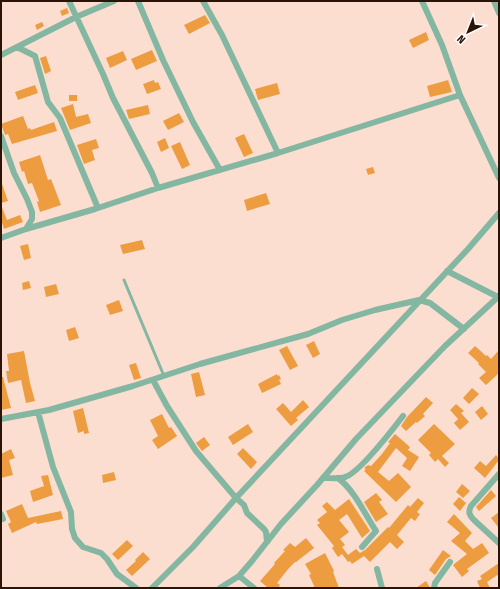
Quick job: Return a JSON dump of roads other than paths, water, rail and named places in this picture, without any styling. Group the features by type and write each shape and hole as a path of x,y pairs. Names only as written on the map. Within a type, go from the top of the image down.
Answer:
{"street":[{"path":"69,1 113,98 152,173 158,188"},
{"path":"1,55 76,17 114,1"},
{"path":"138,1 163,60 220,170"},
{"path":"203,1 222,36 278,153"},
{"path":"422,1 442,45 460,95 499,178"},
{"path":"494,1 499,13"},
{"path":"17,47 35,56 48,102 60,118 98,208"},
{"path":"1,238 158,188 278,153 460,95"},
{"path":"1,136 14,174 32,212 32,219 26,229"},
{"path":"152,588 193,547 236,498 499,213"},
{"path":"220,588 239,576 281,524 356,439 445,346 499,297 447,271"},
{"path":"1,419 38,412 153,380 200,364 308,334 342,320 375,310 419,300 430,304 464,329"},
{"path":"153,380 167,406 196,451 236,498 244,505 247,513 264,529 266,532 267,542"},
{"path":"38,412 53,467 71,512 72,529 75,538 83,547 101,554 107,559 117,574 136,588"},
{"path":"323,478 346,477 355,471 382,443 403,416"},
{"path":"499,474 471,506 469,511 470,516 499,543"},
{"path":"338,478 344,483 358,501 376,531 362,547"},
{"path":"434,588 435,583 450,562"},
{"path":"377,569 382,588"},
{"path":"239,576 254,588"}],"lane":[{"path":"124,280 164,376"}]}
